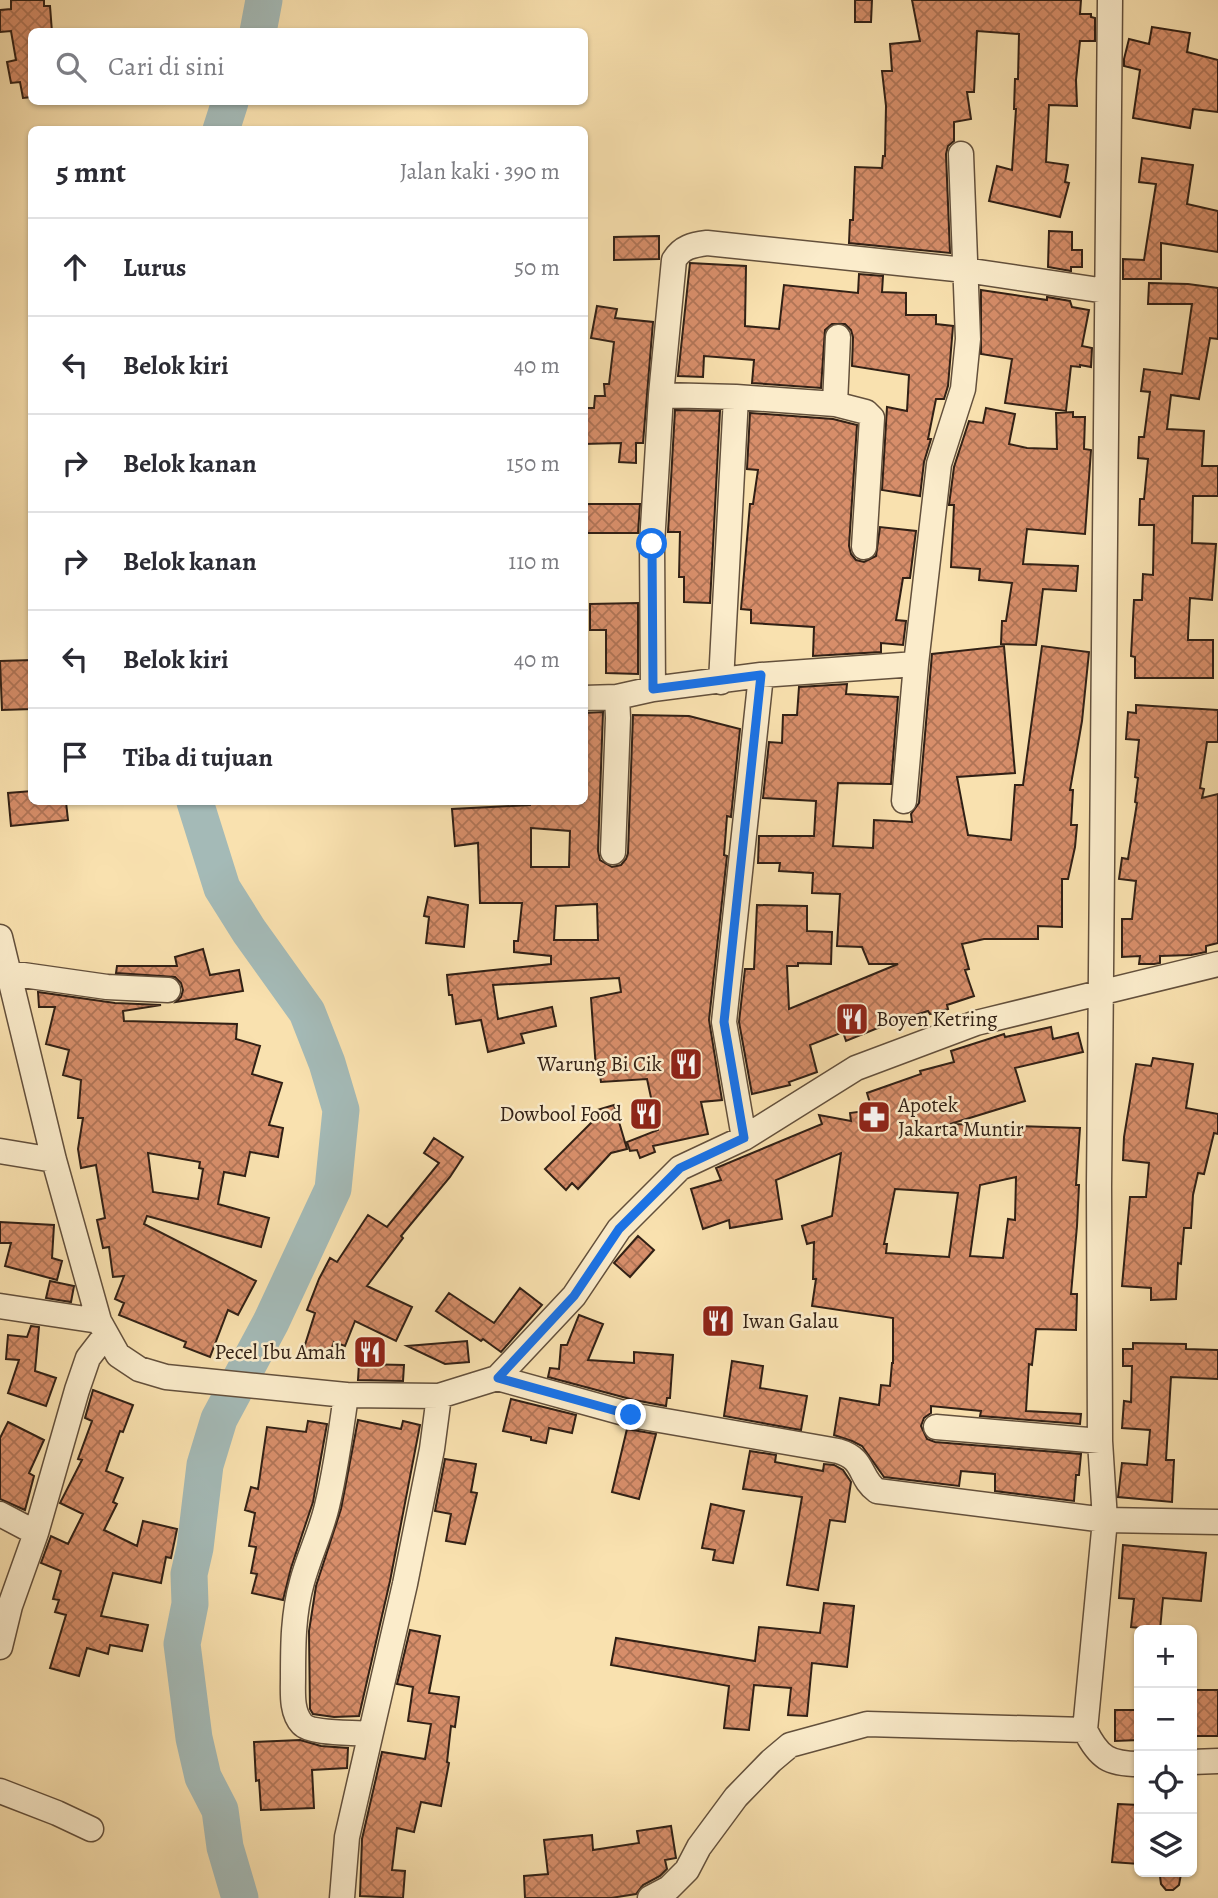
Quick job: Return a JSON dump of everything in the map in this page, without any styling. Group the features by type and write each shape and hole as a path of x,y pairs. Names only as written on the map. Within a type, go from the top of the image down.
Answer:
{"street":[{"path":"1110,0 1100,991 1100,1441 1105,1520 1085,1730 1092,1745 1106,1758 1120,1764 1134,1764"},
{"path":"904,800 916,664 939,464 963,389 968,339 961,154"},
{"path":"653,689 652,544 661,395 674,260 679,251 691,245 707,243 965,270 1106,291"},
{"path":"835,404 838,337"},
{"path":"661,395 835,404 866,412 872,418 864,547"},
{"path":"721,682 736,397"},
{"path":"588,698 617,698 653,689 761,675 916,664"},
{"path":"744,1138 724,1022 761,675"},
{"path":"613,852 617,698"},
{"path":"0,937 54,1160 102,1328 118,1355 139,1369 166,1377 346,1395 439,1396 498,1378 574,1296 619,1229 680,1168 744,1138 856,1068 976,1023 1218,964"},
{"path":"9,973 107,987 168,990"},
{"path":"0,1151 54,1160"},
{"path":"2,1300 102,1328"},
{"path":"0,1647 10,1606 36,1533 77,1390 102,1328"},
{"path":"498,1378 631,1415 838,1451 855,1457 871,1487 877,1491 1105,1520 1218,1522"},
{"path":"346,1395 340,1446 327,1507 302,1581 295,1615 293,1701 303,1726 312,1730 369,1734"},
{"path":"342,1898 347,1837 407,1571 432,1449 439,1396"},
{"path":"936,1427 1100,1441"},
{"path":"0,1514 36,1533"},
{"path":"650,1898 669,1888 687,1870 699,1847 736,1797 790,1745 867,1724 1085,1730"},
{"path":"1197,1762 1218,1761"},
{"path":"0,1791 91,1829"}],"building":[{"path":"11,0 44,0 44,6 50,6 52,28 28,28 28,97 23,98 20,82 11,83 7,62 16,60 11,31 0,32 0,10 11,9"},
{"path":"855,0 872,0 871,22 855,22"},
{"path":"912,0 1081,0 1080,14 1091,14 1091,17 1095,18 1095,41 1080,41 1076,80 1077,106 1049,105 1046,162 1068,165 1065,182 1069,183 1060,217 989,201 997,166 1012,170 1019,34 977,31 974,92 967,92 971,119 954,122 954,141 948,146 946,154 950,253 849,243 850,220 853,220 855,167 882,168 885,156 886,106 882,71 892,71 890,44 920,41"},
{"path":"1152,27 1190,33 1187,52 1218,60 1218,112 1193,109 1190,128 1133,118 1140,70 1124,66 1124,59 1129,39 1149,44"},
{"path":"1142,158 1193,165 1187,204 1218,211 1218,252 1161,243 1161,279 1123,279 1123,259 1144,260 1156,184 1139,182"},
{"path":"1049,231 1072,232 1072,250 1082,250 1082,267 1071,267 1071,271 1048,267"},
{"path":"659,236 659,259 614,260 614,237"},
{"path":"690,263 746,266 745,326 779,329 784,285 858,293 859,274 883,276 882,292 906,293 906,315 936,315 936,324 953,326 948,386 944,399 936,399 920,496 882,490 887,407 907,411 909,375 852,366 853,337 845,324 832,324 825,330 821,388 752,383 754,360 704,356 703,377 678,376"},
{"path":"1149,283 1218,288 1218,339 1210,338 1199,399 1171,395 1167,429 1204,431 1202,466 1218,466 1218,496 1193,496 1192,543 1216,544 1212,600 1190,598 1188,637 1188,640 1213,640 1213,678 1135,678 1135,657 1131,656 1134,600 1142,600 1143,574 1153,575 1154,525 1139,525 1140,499 1144,499 1148,459 1138,458 1139,437 1144,437 1150,392 1141,391 1144,369 1182,374 1192,304 1148,304"},
{"path":"981,290 1070,301 1072,307 1089,310 1082,346 1092,348 1091,367 1071,366 1066,411 1005,403 1012,359 981,354"},
{"path":"597,306 617,309 615,318 653,322 643,443 636,443 636,463 619,462 621,443 588,444 588,408 594,408 595,396 605,396 604,384 609,384 614,342 591,338"},
{"path":"986,408 1015,414 1009,444 1027,448 1057,449 1056,413 1073,412 1073,417 1085,417 1084,449 1091,450 1085,534 1027,529 1023,564 1078,566 1076,591 1043,589 1036,645 1001,644 1002,621 1006,621 1012,583 979,580 980,569 951,567 954,505 949,505 954,467 969,421 983,423"},
{"path":"675,410 720,411 710,603 684,602 684,577 679,577 680,532 668,532"},
{"path":"750,413 833,419 857,425 849,546 851,554 856,560 864,562 876,556 880,527 916,531 910,578 903,578 896,620 906,621 903,645 881,643 881,652 813,656 814,627 751,623 751,610 741,609 750,504 753,504 758,470 747,469"},
{"path":"588,504 640,504 638,533 588,533"},
{"path":"638,603 638,674 606,673 606,630 590,630 590,604"},
{"path":"1004,646 1015,773 957,777 968,835 1011,840 1015,785 1023,785 1042,646 1089,652 1082,721 1070,790 1073,790 1071,825 1077,825 1068,879 1062,879 1062,927 1038,926 1038,939 984,939 962,944 969,969 965,970 974,996 947,1005 948,1009 930,1014 928,1011 846,1041 843,1032 810,1045 817,1072 789,1082 790,1085 752,1094 739,1022 745,969 754,969 757,905 807,906 807,931 832,932 831,964 798,963 798,966 787,966 789,1009 898,964 869,964 862,947 837,946 840,894 812,893 813,873 779,871 780,863 758,863 759,836 814,836 816,801 763,798 769,742 782,743 783,715 797,715 799,687 847,684 846,694 898,697 891,784 838,783 833,846 873,848 874,820 912,822 911,814 919,803 932,654"},
{"path":"28,660 28,709 2,710 0,661"},
{"path":"1136,705 1218,710 1218,742 1207,742 1200,788 1204,789 1202,798 1218,794 1218,943 1206,946 1206,952 1160,956 1160,963 1154,964 1139,964 1140,956 1122,957 1122,919 1132,919 1136,881 1119,879 1122,858 1128,859 1137,803 1138,778 1135,777 1139,740 1126,739 1128,712 1136,713"},
{"path":"603,712 598,851 600,860 612,867 621,865 628,853 633,715 689,716 740,729 731,817 727,816 724,855 727,856 709,1020 722,1100 701,1102 708,1134 653,1146 655,1152 640,1158 637,1150 630,1151 627,1142 658,1130 647,1079 601,1082 599,1069 596,1070 591,998 621,992 619,978 493,985 498,1019 552,1007 556,1026 521,1034 524,1043 488,1052 481,1020 456,1024 447,975 551,964 551,956 514,952 514,941 518,941 522,903 480,903 478,843 455,846 452,809 588,805 588,713","holes":["531,828 570,831 569,867 531,867","597,904 598,940 554,940 556,906"]},
{"path":"28,791 28,805 66,805 68,820 11,826 8,793"},
{"path":"428,897 468,905 464,947 426,943 429,917 424,916"},
{"path":"203,949 210,975 239,970 243,991 176,1002 183,990 175,977 116,973 117,966 177,966 175,957"},
{"path":"38,992 115,1003 161,1005 123,1011 124,1021 237,1024 236,1039 260,1046 252,1074 282,1083 269,1125 283,1128 278,1157 250,1152 245,1176 224,1172 218,1204 269,1218 261,1247 147,1216 144,1224 256,1281 238,1315 228,1310 210,1357 184,1347 186,1342 119,1315 124,1303 115,1299 124,1276 113,1277 109,1247 103,1248 97,1220 105,1218 96,1165 81,1168 78,1149 83,1118 78,1118 81,1080 63,1075 69,1050 46,1044 55,1007 39,1007","holes":["148,1153 200,1162 199,1168 203,1169 198,1199 153,1192"]},
{"path":"1051,1027 1053,1039 1078,1033 1083,1052 1015,1068 1025,1101 950,1124 1080,1128 1076,1185 1079,1185 1077,1226 1071,1294 1077,1294 1076,1330 1036,1329 1032,1365 1029,1364 1026,1411 1081,1414 1080,1424 980,1416 981,1411 931,1406 931,1413 924,1418 921,1426 927,1439 935,1442 1081,1454 1074,1501 995,1491 995,1474 961,1471 959,1486 884,1477 862,1446 834,1435 840,1398 879,1405 881,1385 890,1386 893,1363 893,1318 812,1306 816,1279 813,1279 814,1242 807,1244 802,1226 832,1216 841,1153 776,1180 782,1219 730,1228 729,1220 703,1229 691,1189 721,1180 716,1168 822,1124 819,1115 851,1121 850,1113 872,1110 867,1093 921,1074 920,1071 954,1062 951,1051 1004,1034 1005,1037","holes":["1016,1177 1015,1220 1008,1219 1003,1258 970,1256 980,1185","895,1189 958,1193 949,1257 886,1253 887,1244 884,1244"]},
{"path":"1153,1058 1193,1064 1186,1108 1218,1114 1218,1134 1214,1133 1204,1174 1198,1173 1193,1195 1191,1228 1184,1228 1176,1299 1151,1300 1151,1288 1122,1286 1130,1197 1146,1197 1149,1163 1123,1160 1124,1137 1136,1064 1151,1066"},
{"path":"614,1105 627,1149 611,1153 578,1189 572,1183 566,1190 545,1169 596,1118 594,1111"},
{"path":"434,1138 463,1157 450,1177 401,1236 403,1238 367,1286 412,1307 396,1341 355,1321 345,1346 334,1342 328,1357 304,1348 315,1313 307,1310 330,1258 337,1262 368,1215 387,1227 439,1163 424,1153"},
{"path":"0,1222 54,1225 52,1258 62,1261 57,1280 5,1266 11,1243 0,1243"},
{"path":"638,1236 654,1250 630,1277 614,1263"},
{"path":"50,1281 74,1286 71,1302 46,1298"},
{"path":"520,1288 542,1305 501,1352 436,1311 449,1293 494,1323"},
{"path":"579,1315 603,1324 588,1360 634,1363 634,1352 673,1355 670,1398 667,1398 666,1406 548,1377 550,1368 559,1369 561,1345 567,1345"},
{"path":"31,1326 39,1327 35,1371 56,1378 46,1406 8,1393 19,1360 6,1359 8,1335 27,1337"},
{"path":"467,1341 469,1362 445,1364 407,1346"},
{"path":"1133,1343 1186,1344 1186,1349 1218,1350 1218,1379 1171,1377 1166,1460 1174,1460 1172,1502 1118,1497 1122,1463 1147,1465 1150,1430 1122,1428 1124,1401 1131,1402 1132,1366 1123,1366 1123,1349 1133,1349"},
{"path":"732,1361 763,1366 760,1388 807,1396 801,1430 724,1416"},
{"path":"359,1364 404,1365 403,1381 358,1380"},
{"path":"93,1390 133,1405 123,1432 120,1431 106,1471 123,1478 113,1502 117,1504 104,1530 137,1546 143,1521 177,1529 171,1558 166,1557 161,1583 113,1573 101,1616 148,1625 142,1651 110,1645 108,1654 87,1648 79,1676 50,1668 66,1615 55,1612 59,1600 53,1599 61,1571 41,1563 51,1536 68,1544 83,1514 60,1503 82,1460 78,1459 92,1421 85,1418"},
{"path":"511,1399 576,1415 572,1433 549,1428 546,1443 503,1431"},
{"path":"358,1420 401,1429 403,1421 420,1425 390,1581 359,1716 334,1717 313,1714 310,1709 309,1631 316,1586 341,1509"},
{"path":"308,1421 327,1424 313,1502 283,1600 252,1593 257,1574 251,1573 256,1547 249,1546 255,1513 245,1510 251,1487 258,1489 267,1427 306,1432"},
{"path":"8,1422 44,1440 29,1473 34,1476 25,1510 0,1499 0,1438"},
{"path":"627,1429 656,1434 639,1499 612,1492"},
{"path":"750,1451 776,1455 775,1462 823,1471 824,1464 834,1465 843,1470 851,1482 845,1522 830,1520 818,1590 787,1585 802,1497 743,1489"},
{"path":"445,1459 476,1464 471,1492 477,1493 465,1544 446,1541 451,1514 435,1511"},
{"path":"711,1504 744,1511 733,1563 713,1560 715,1550 702,1548"},
{"path":"1123,1545 1206,1553 1201,1601 1163,1598 1160,1625 1131,1627 1134,1599 1119,1598"},
{"path":"824,1603 854,1606 847,1667 812,1663 807,1716 788,1715 791,1688 754,1685 749,1730 724,1728 729,1686 611,1665 616,1638 755,1661 759,1627 820,1633"},
{"path":"410,1630 440,1636 429,1693 459,1697 455,1727 451,1726 449,1763 441,1806 421,1802 414,1832 397,1828 392,1870 405,1871 403,1898 360,1896 362,1839 382,1752 425,1759 431,1724 408,1721 413,1687 397,1684"},
{"path":"1197,1690 1218,1690 1218,1736 1197,1736"},
{"path":"1115,1710 1134,1710 1134,1740 1115,1741"},
{"path":"300,1740 321,1746 348,1748 347,1768 312,1770 314,1808 261,1810 254,1742"},
{"path":"1118,1804 1134,1805 1134,1864 1112,1862"},
{"path":"671,1826 676,1858 665,1860 667,1869 643,1885 636,1894 611,1898 525,1898 524,1876 548,1874 544,1840 592,1835 593,1850 639,1843 637,1831"},
{"path":"1160,1877 1180,1877 1179,1885 1173,1890 1166,1890"}],"waterway":[{"path":"259,28 264,0"},
{"path":"222,126 229,105"},
{"path":"196,805 222,888 307,1012 327,1063 341,1110 333,1189 271,1322 219,1419 205,1465 195,1548 189,1574 190,1604 182,1644 194,1738 203,1777 220,1810 225,1847 240,1898"}],"place":[{"name":"Boyen Ketring","path":"852,1019"},
{"name":"Warung Bi Cik","path":"686,1064"},
{"name":"Dowbool Food","path":"646,1114"},
{"name":"Apotek Jakarta Muntir","path":"874,1117"},
{"name":"Iwan Galau","path":"718,1321"},
{"name":"Pecel Ibu Amah","path":"370,1352"}],"route":[{"path":"631,1415 580,1403 498,1378 574,1296 619,1229 680,1168 744,1138 724,1022 761,675 653,689 652,544"}]}
